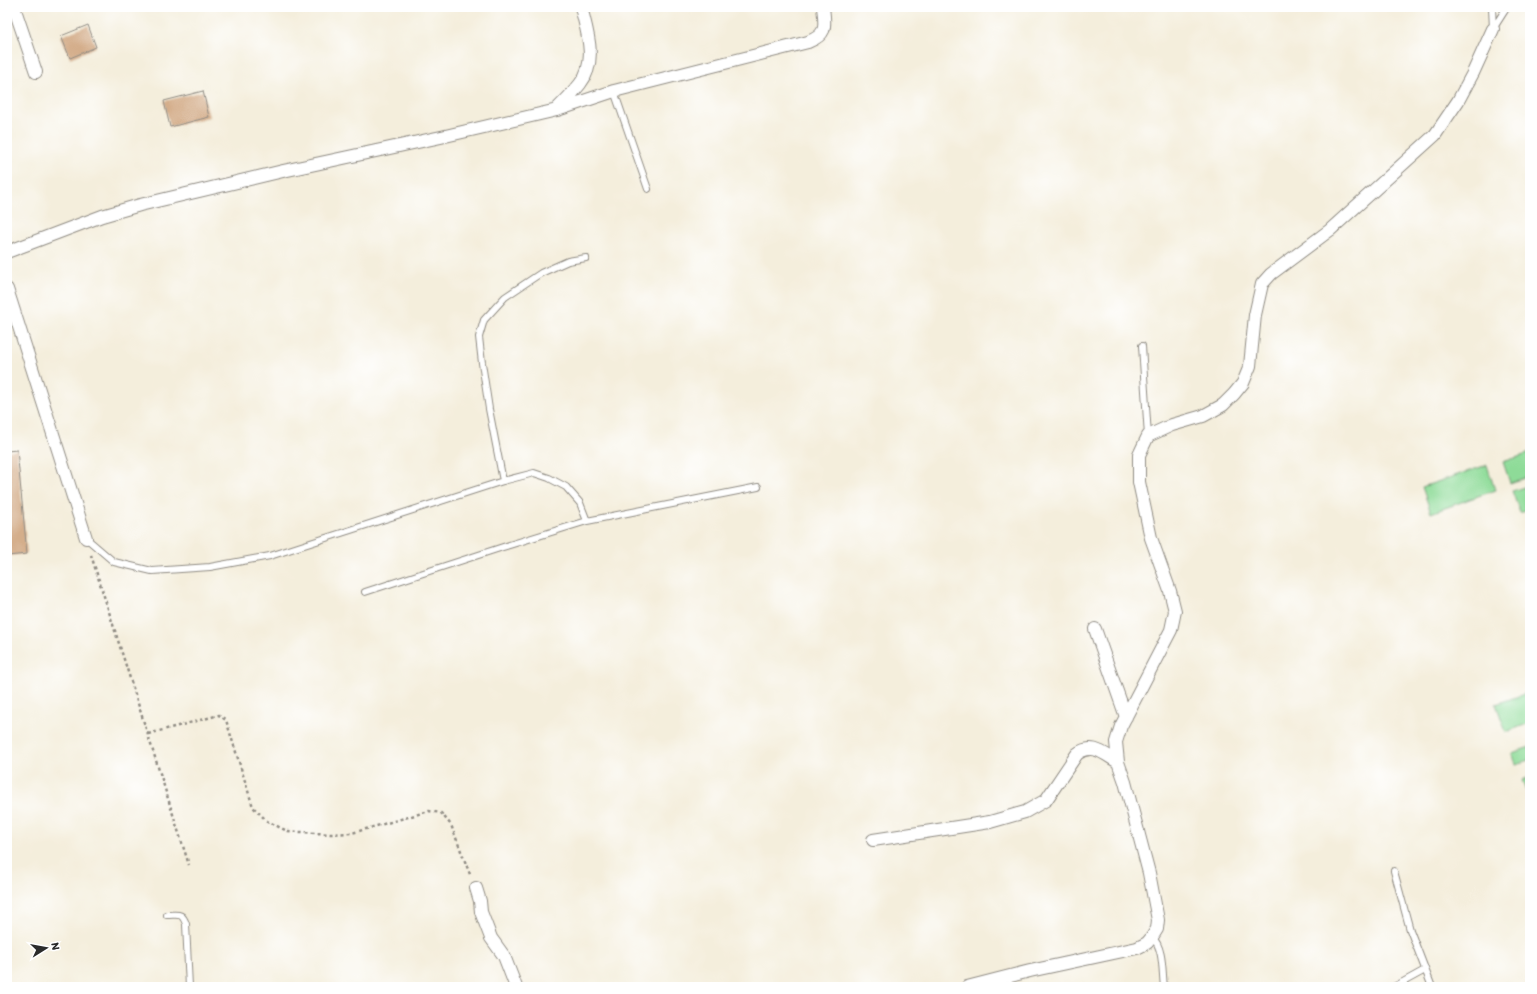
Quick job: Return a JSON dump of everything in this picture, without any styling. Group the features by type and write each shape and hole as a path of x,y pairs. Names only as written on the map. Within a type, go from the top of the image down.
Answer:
{"street":[{"path":"14,7 36,72"},
{"path":"557,110 581,83 588,70 591,53 581,7"},
{"path":"7,252 102,216 140,205 283,170 441,137 557,110 614,91 817,38 823,32 825,19 823,7"},
{"path":"967,987 1030,971 1137,948 1146,943 1157,929 1158,920 1153,893 1134,815 1118,762 1116,742 1121,726 1172,630 1175,611 1170,591 1151,538 1139,482 1139,455 1148,436 1172,425 1203,416 1223,405 1234,394 1243,383 1250,366 1255,315 1262,284 1271,274 1330,230 1435,135 1458,101 1474,73 1492,29"},
{"path":"7,289 86,538"},
{"path":"1095,629 1126,717"},
{"path":"873,840 990,822 1025,812 1046,800 1077,754 1083,749 1093,748 1118,762"},
{"path":"476,888 480,901 481,912 492,938 504,956 516,987"}],"lane":[{"path":"1492,7 1492,29"},
{"path":"1492,29 1507,7"},
{"path":"614,91 648,189"},
{"path":"503,481 482,363 479,337 484,320 505,297 541,273 568,261 586,258"},
{"path":"1142,346 1148,436"},
{"path":"86,538 114,562 152,571 210,567 270,556 503,481 534,473 549,478 566,487 580,503 587,521"},
{"path":"365,592 587,521 758,487"},
{"path":"1394,871 1410,930 1424,970 1432,987"},
{"path":"166,914 180,915 184,917 186,924 190,987"},
{"path":"1152,937 1160,948 1164,987"},
{"path":"1394,987 1424,970"}],"path":[{"path":"86,538 189,864"},
{"path":"148,734 218,715 226,720 253,808 267,821 288,831 330,834 352,833 429,811 441,813 451,824 476,888"}],"green space":[{"path":"1530,453 1530,476 1510,483 1503,462"},
{"path":"1487,465 1495,490 1431,513 1422,487"},
{"path":"1530,485 1530,509 1520,513 1512,491"},
{"path":"1530,692 1530,723 1506,732 1496,704"},
{"path":"1530,747 1530,760 1516,764 1512,753"},
{"path":"1530,777 1530,790 1526,791 1522,780"}],"building":[{"path":"88,25 96,47 70,58 61,36"},
{"path":"203,91 209,117 170,127 164,101"},
{"path":"17,450 27,554 7,556 7,451"}]}
